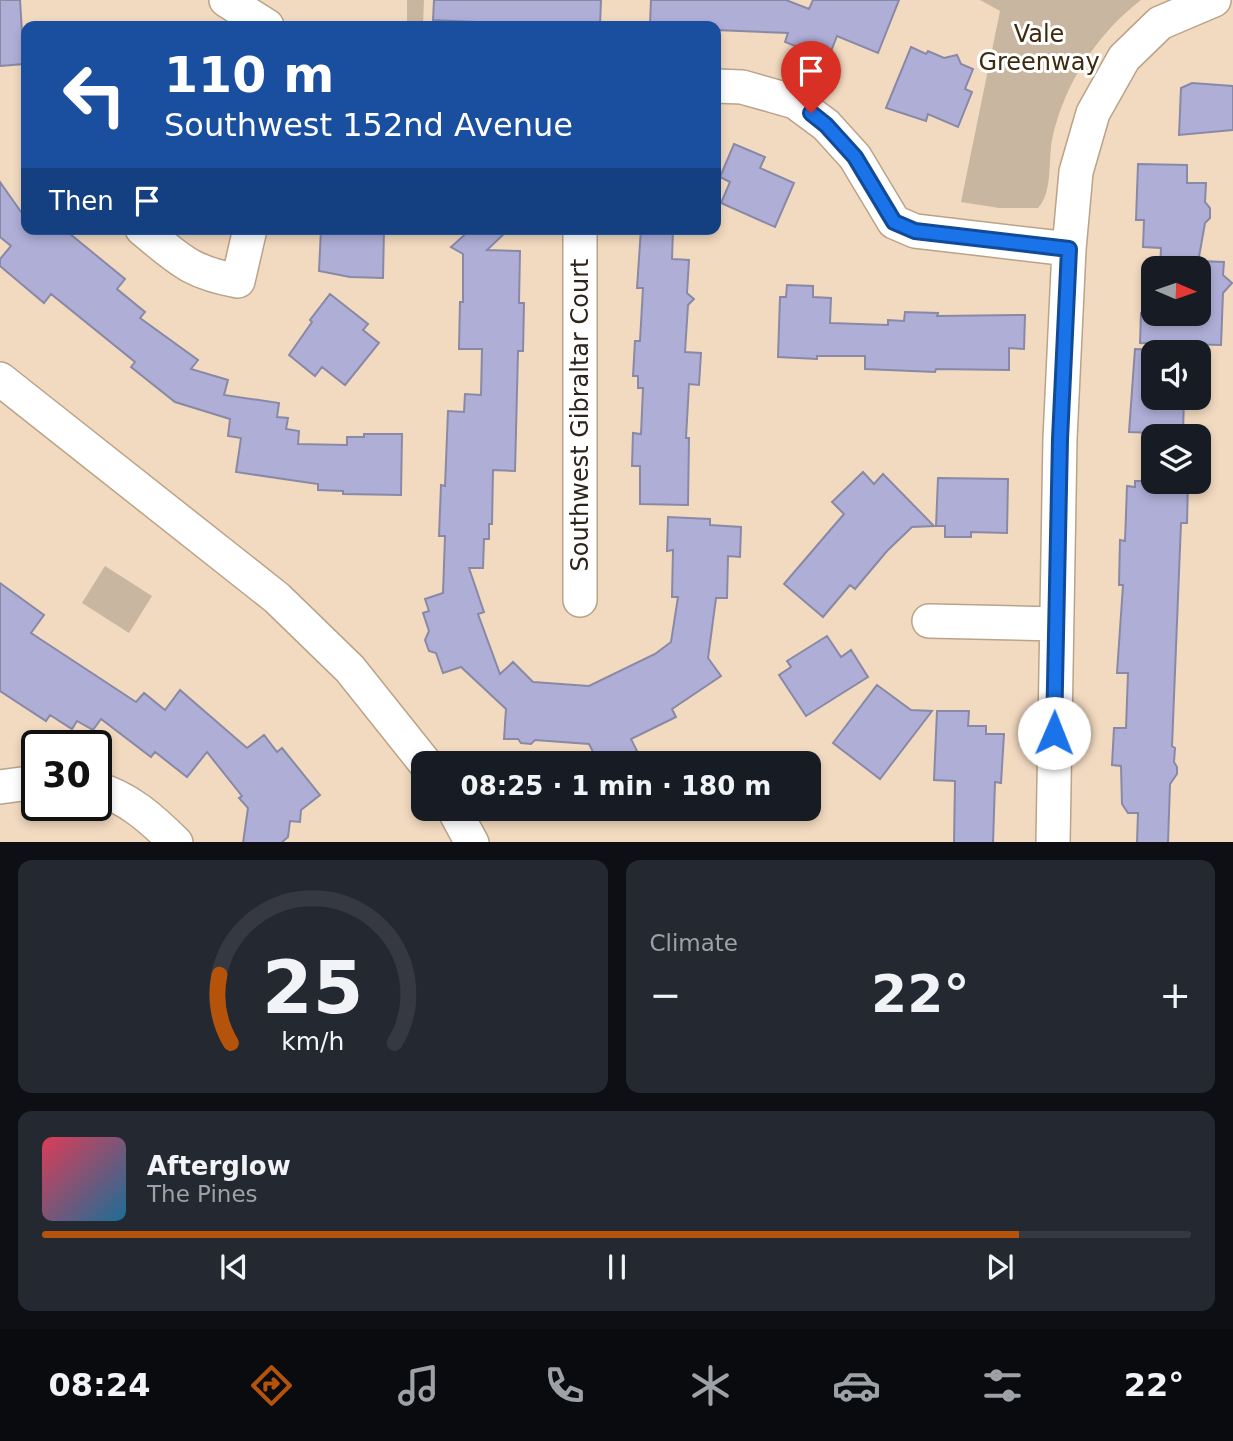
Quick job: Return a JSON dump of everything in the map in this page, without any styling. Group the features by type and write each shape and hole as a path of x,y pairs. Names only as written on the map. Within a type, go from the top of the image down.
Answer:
{"street":[{"path":"226,0 259,21"},
{"path":"1053,842 1060,439 1069,249 1076,172 1093,113 1124,58 1160,23 1214,0"},
{"path":"721,86 742,87 795,102 806,109 826,125 855,157 894,222 915,231 1069,249"},
{"path":"149,235 187,266 209,276 238,281 249,235"},
{"name":"Southwest Gibraltar Court","path":"579,235 580,600"},
{"path":"0,379 277,598 350,669 415,751"},
{"path":"929,621 1056,624"},
{"path":"0,787 21,784"},
{"path":"112,793 155,822 176,842"},
{"path":"460,821 471,842"}],"green space":[{"path":"407,0 424,0 423,21 407,21"},
{"name":"Vale Greenway","path":"980,0 1141,0 1096,45 1074,80 1057,119 1052,140 1048,185 1038,208 999,208 961,202 1000,11"},
{"path":"105,566 152,596 129,633 82,603"}],"building":[{"path":"0,0 20,0 21,64 0,66"},
{"path":"434,0 601,0 600,21 433,20"},
{"path":"651,0 786,0 809,9 813,0 899,0 878,53 837,36 828,59 785,42 788,33 721,30 721,21 650,21"},
{"path":"911,47 944,58 957,55 961,64 973,69 965,89 972,92 958,127 928,114 926,121 886,108"},
{"path":"1192,83 1233,86 1233,130 1179,135 1181,88"},
{"path":"734,144 765,157 760,168 794,183 775,227 721,203 730,182 721,178"},
{"path":"1138,164 1187,165 1187,183 1206,183 1205,202 1210,208 1210,218 1205,223 1199,256 1161,256 1161,248 1143,247 1144,220 1136,220"},
{"path":"0,182 21,212 21,235 71,235 125,279 117,289 145,312 140,318 198,360 191,369 228,380 224,395 279,403 277,417 288,418 286,429 299,431 298,444 347,445 347,437 402,434 401,495 343,494 343,491 318,490 318,484 236,472 241,438 228,436 230,419 175,402 131,367 135,362 51,294 44,303 0,266 0,259 11,246 0,237"},
{"path":"321,235 384,235 383,278 350,277 319,271"},
{"path":"464,235 503,235 487,250 520,251 519,303 524,303 523,351 518,351 515,471 493,470 492,524 489,524 489,539 484,539 483,568 469,568 484,612 478,614 500,674 513,662 533,682 589,686 655,654 671,642 678,597 672,597 673,550 667,551 668,517 710,519 710,525 741,527 740,557 728,556 727,598 716,598 708,658 721,676 672,709 676,717 631,739 637,751 592,751 589,744 535,740 531,744 521,743 518,739 504,739 506,709 461,667 443,673 436,653 429,651 425,640 429,631 423,613 429,611 425,599 443,593 445,536 439,536 441,485 445,486 448,411 464,412 465,394 481,395 482,349 459,349 463,254 451,247"},
{"path":"641,235 673,235 672,259 689,260 687,293 694,299 688,305 685,352 701,353 699,385 689,384 686,438 689,438 688,505 640,504 640,466 632,466 633,433 641,434 643,388 638,388 638,376 633,376 635,341 640,341 643,288 637,288"},
{"path":"1211,261 1224,262 1223,275 1232,283 1223,293 1221,345 1211,345 1211,340 1141,340 1140,343 1141,313 1141,326 1211,326"},
{"path":"787,285 813,286 813,297 831,298 830,323 888,325 888,320 904,321 905,312 938,313 937,316 1025,315 1024,349 1009,348 1009,370 936,369 935,372 865,369 865,356 817,356 817,359 778,357 780,297 786,297"},
{"path":"330,294 368,324 363,330 379,343 345,385 322,367 315,376 289,355"},
{"path":"1135,349 1141,349 1141,410 1184,410 1183,424 1141,424 1141,432 1129,432"},
{"path":"863,472 874,484 883,474 934,526 912,527 887,551 855,589 850,585 823,617 784,584 844,514 832,502"},
{"path":"938,478 1008,479 1007,533 971,532 971,537 945,537 945,526 936,526"},
{"path":"1135,481 1141,481 1141,494 1188,494 1187,523 1181,523 1172,746 1175,748 1177,774 1170,784 1168,842 1137,842 1138,813 1128,813 1122,804 1121,766 1112,765 1114,728 1126,728 1128,673 1117,673 1123,585 1119,585 1120,540 1125,541 1127,486 1135,487"},
{"path":"0,583 44,615 31,633 136,702 144,693 165,710 180,690 247,748 264,735 277,752 282,748 320,795 301,810 300,822 290,821 288,837 282,842 243,842 248,808 239,798 242,796 207,752 187,777 155,752 151,757 101,719 93,730 77,721 72,729 50,715 46,721 0,691"},
{"path":"827,636 841,657 851,650 868,677 806,716 779,675 791,667 787,661"},
{"path":"877,685 911,710 932,711 880,779 833,743"},
{"path":"937,711 969,711 968,726 986,726 986,734 1004,734 1001,783 995,782 993,842 954,842 955,781 934,780"}],"route":[{"path":"811,113 826,125 855,157 894,222 915,231 1069,249 1060,439 1054,733"}]}
